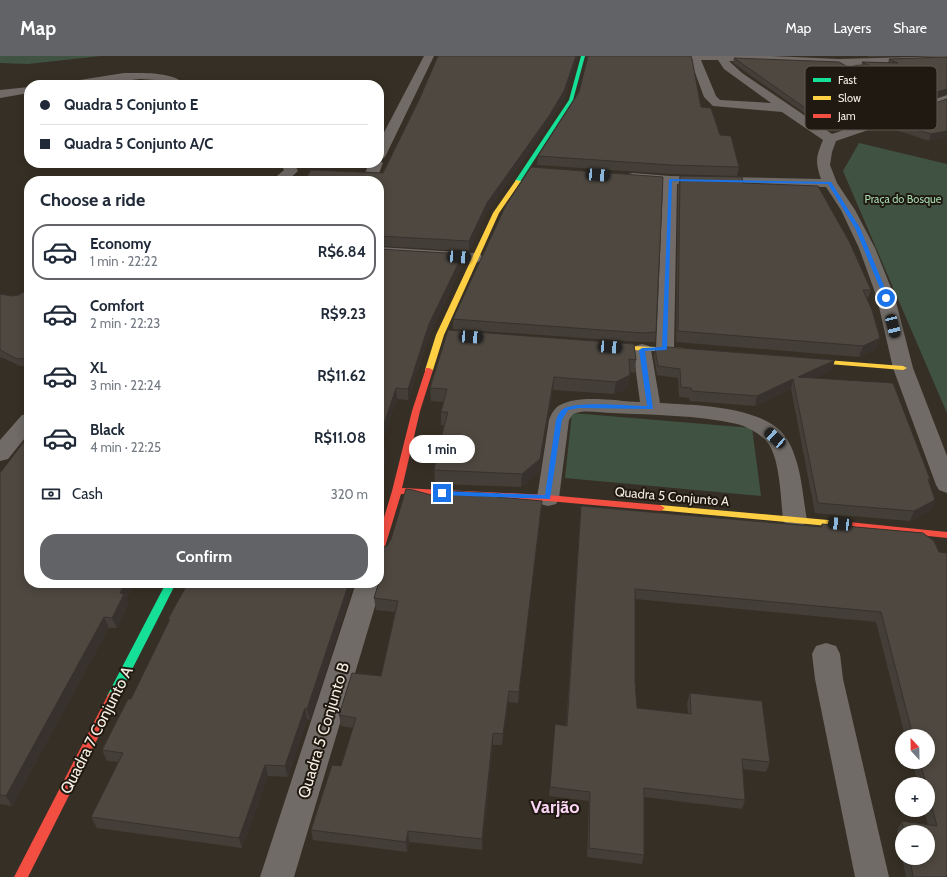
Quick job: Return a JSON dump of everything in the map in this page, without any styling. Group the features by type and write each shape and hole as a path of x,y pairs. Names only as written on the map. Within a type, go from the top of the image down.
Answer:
{"street":[{"path":"384,145 429,56"},
{"path":"384,534 398,491 416,411 444,335 475,258 496,213 556,125 571,100 583,56"},
{"path":"691,56 835,59 947,58"},
{"path":"694,56 710,97 717,102 785,108"},
{"path":"722,57 728,67 738,75 805,122"},
{"path":"835,59 848,66"},
{"path":"112,80 148,76 170,80"},
{"path":"0,94 24,91"},
{"path":"937,102 947,99"},
{"path":"817,130 830,139"},
{"path":"856,130 830,139 825,152 823,165 830,183 848,210 867,248 886,298 903,368 947,485"},
{"path":"284,176 291,171 290,168"},
{"path":"525,170 541,171"},
{"path":"617,176 670,180 830,183"},
{"path":"665,349 670,180"},
{"path":"384,252 475,258"},
{"path":"595,346 642,350 665,349 692,351"},
{"path":"642,350 651,408"},
{"path":"794,359 903,368"},
{"path":"548,498 559,420 566,409 579,406 651,408 738,418 766,430 775,438 786,465 795,520"},
{"path":"0,454 24,426"},
{"name":"Quadra 5 Conjunto A","path":"398,491 548,498 947,535"},
{"name":"Quadra 7 Conjunto A","path":"21,877 168,588"},
{"name":"Quadra 5 Conjunto B","path":"277,877 367,588"},
{"path":"826,654 829,679 872,877"}],"green space":[{"path":"0,56 101,56 28,64 0,63"},
{"name":"Praça do Bosque","path":"859,143 947,164 947,413 843,171"},
{"path":"572,413 752,428 761,496 565,478"}],"building":[{"path":"438,56 576,56 564,91 549,116 487,203 469,241 384,236 384,176 307,176 311,170 383,173 419,100"},
{"path":"588,56 691,56 701,107 711,108 720,135 731,136 739,167 671,165 538,156 579,92"},
{"path":"947,57 947,89 937,92 937,66 870,66 862,62 898,63 889,59"},
{"path":"734,58 839,62 846,66 805,66 805,108"},
{"path":"947,99 947,131 931,134 918,130 937,130 937,102"},
{"path":"531,167 663,177 656,332 643,333 453,319 506,205"},
{"path":"680,176 742,177 743,183 818,186 850,243 871,290 863,290 872,310 880,338 863,346 678,331"},
{"path":"384,249 463,254 429,324 408,389 396,388 384,424"},
{"path":"24,292 24,358 17,359 0,350 0,294 12,296 19,295"},
{"path":"448,330 634,344 636,360 629,359 630,375 616,382 554,377 540,459 522,474 434,470 448,412 441,412 447,389 430,388"},
{"path":"667,347 835,360 798,377 893,383 930,479 928,479 935,500 914,511 818,503 793,379 757,396 692,391 691,388 681,387 680,369 658,366 655,348"},
{"path":"24,442 24,588 122,588 120,593 124,594 112,618 104,617 6,796 0,795 0,473"},
{"path":"406,489 431,495 432,490 500,494 497,497 542,501 519,692 509,691 503,734 493,733 482,839 408,831 406,842 311,830 332,765 341,766 356,718 339,715 352,673 381,676 398,601 374,598 377,588 384,588 384,547 387,546 391,539"},
{"path":"581,506 822,527 822,524 923,533 934,541 939,552 947,553 947,877 913,877 911,865 935,865 935,826 937,826 935,817 935,777 924,777 922,769 935,769 935,729 911,729 881,612 635,589 635,682 637,708 691,714 690,693 762,701 770,762 742,759 745,800 644,788 644,855 589,848 590,792 550,787 555,724 567,726"},
{"path":"185,588 347,588 307,709 305,708 285,766 265,765 239,838 91,817 123,753 102,750 128,699 131,699 170,619 168,619"},
{"path":"902,821 930,825 903,825"}],"traffic: fast":[{"path":"518,181 571,100 583,56"},
{"path":"113,696 168,588"}],"traffic: slow":[{"path":"429,370 440,335 496,213 518,181"},
{"path":"604,347 684,350"},
{"path":"804,360 903,368"},
{"path":"660,508 839,524"}],"traffic: jam":[{"path":"384,534 397,491 416,411 429,370"},
{"path":"397,491 548,498 660,508"},
{"path":"839,524 947,535"},
{"path":"21,877 113,696"}],"district":[{"name":"Varjão","path":"555,807"}],"route":[{"path":"442,493 548,498 559,420 566,409 579,406 651,408 642,350 665,349 670,180 830,183 848,210 867,248 886,298"}]}
